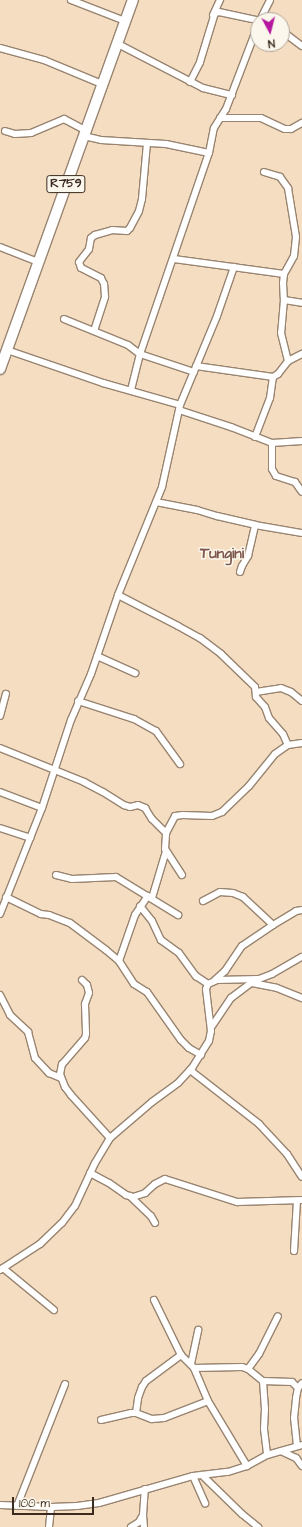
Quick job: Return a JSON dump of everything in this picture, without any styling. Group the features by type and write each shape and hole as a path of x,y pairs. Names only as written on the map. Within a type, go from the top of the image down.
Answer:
{"main road":[{"name":"R759","path":"0,368 84,133 118,44 124,21 132,0"}],"street":[{"path":"71,0 124,21"},
{"path":"190,82 200,62 213,15 220,0"},
{"path":"265,12 270,0"},
{"path":"213,15 219,12 250,18"},
{"path":"290,37 302,46"},
{"path":"118,44 203,88 232,95"},
{"path":"131,390 140,354 174,259 183,226 209,153 214,128 226,109 250,47"},
{"path":"0,48 44,60 102,84"},
{"path":"220,118 261,118 284,129 291,129 302,123"},
{"path":"5,131 15,134 31,133 64,119 84,133 101,140 166,144 209,153"},
{"path":"94,331 105,298 104,284 101,278 81,268 79,262 89,249 91,238 95,235 112,230 127,231 130,228 139,211 142,199 147,143"},
{"path":"264,172 280,177 288,188 296,247 294,256 284,274 284,300 281,333 288,361"},
{"path":"0,247 38,262"},
{"path":"174,259 284,274"},
{"path":"0,914 4,898 42,808 78,700 91,674 118,595 162,487 180,408 217,316 234,267"},
{"path":"284,300 302,303"},
{"path":"64,319 128,344 140,354 195,369 273,377 278,374 288,361 302,354"},
{"path":"6,350 103,383 131,390 272,443 302,441"},
{"path":"255,437 270,398 273,377"},
{"path":"272,443 272,469 276,476 295,482 302,492"},
{"path":"156,502 197,510 255,525 302,533"},
{"path":"240,572 248,556 255,525"},
{"path":"118,595 153,612 210,645 254,686 256,697 264,705 269,718 283,734 288,745"},
{"path":"97,656 135,673"},
{"path":"256,692 281,688 291,692 302,701"},
{"path":"0,716 6,694"},
{"path":"78,700 134,719 156,730 180,764"},
{"path":"119,961 135,915 140,906 150,897 166,851 166,833 176,815 212,816 222,812 249,786 275,754 288,745 302,743"},
{"path":"0,748 94,787 127,806 135,804 140,805 166,833"},
{"path":"0,792 42,808"},
{"path":"0,828 30,838"},
{"path":"166,851 182,875"},
{"path":"56,875 72,879 115,877 178,914"},
{"path":"202,901 220,892 233,892 243,897 272,925"},
{"path":"4,898 41,914 49,915 70,923 119,961 134,984 147,992 181,1040 189,1048 201,1055"},
{"path":"140,906 152,921 161,940 179,953 196,976 208,984"},
{"path":"212,1026 206,989 208,984 214,981 225,971 242,946 272,925 296,911 302,910"},
{"path":"54,1310 2,1269 40,1244 62,1223 75,1206 90,1173 110,1138 152,1102 178,1083 190,1070 201,1055 208,1041 212,1026 231,998 254,981 272,974 302,957"},
{"path":"82,980 88,988 89,993 85,1004 86,1034 85,1038 62,1064 61,1078 71,1095 110,1138"},
{"path":"214,981 254,981 302,998"},
{"path":"0,995 10,1015 28,1032 35,1058 49,1073 61,1078"},
{"path":"190,1070 259,1124 287,1154 302,1177"},
{"path":"90,1173 130,1196 151,1216 155,1224"},
{"path":"130,1196 145,1194 156,1184 165,1179 237,1202 299,1200 294,1251"},
{"path":"154,1300 181,1355 192,1366 208,1401 247,1466"},
{"path":"248,1369 259,1354 278,1316"},
{"path":"192,1366 198,1330"},
{"path":"136,1413 138,1398 146,1381 181,1355"},
{"path":"0,1504 51,1507 99,1503 192,1476 228,1472 247,1466 267,1455 300,1445 294,1418 300,1385 292,1382 263,1381 248,1369 236,1366 192,1366"},
{"path":"263,1381 265,1409 264,1429 267,1455"},
{"path":"17,1506 65,1384"},
{"path":"101,1420 136,1413 152,1419 164,1418 208,1401"},
{"path":"281,1451 296,1458 302,1466"},
{"path":"202,1475 242,1514 258,1527"},
{"path":"192,1476 205,1503"},
{"path":"144,1527 143,1515 145,1489"},
{"path":"50,1527 51,1507"},
{"path":"131,1527 139,1522 143,1515"}],"district":[{"name":"Tungini","path":"222,554"}]}
